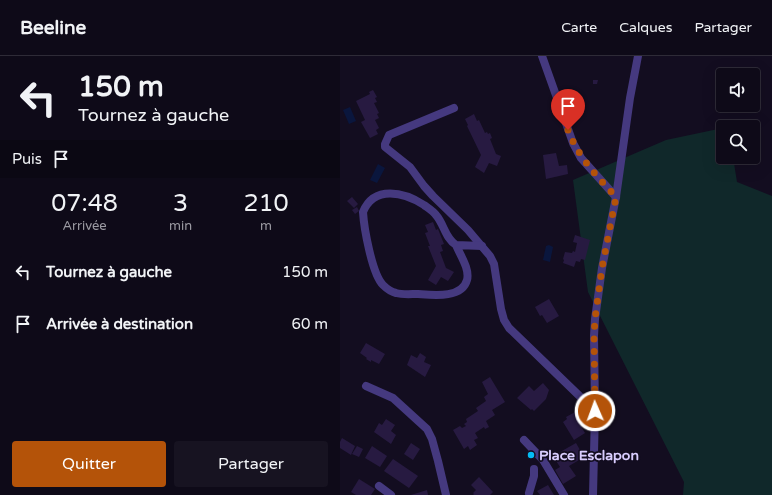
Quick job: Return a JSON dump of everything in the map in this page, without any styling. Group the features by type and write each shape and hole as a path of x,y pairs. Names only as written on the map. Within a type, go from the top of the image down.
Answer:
{"street":[{"path":"542,56 573,143 581,158 616,197"},
{"path":"593,495 595,319 602,268 616,197 630,98 638,56"},
{"path":"454,108 390,135 385,147 392,154 407,163 433,196 464,225 490,256 494,264 504,320 509,328 595,411"},
{"path":"456,246 468,273 467,280 461,288 457,291 444,295 397,293 383,285 377,276 363,212 365,207 375,197 389,194 407,196 419,202 436,215 449,240 456,246 482,246"},
{"path":"366,386 393,398 427,429 432,439 446,495"},
{"path":"524,440 540,456 564,495"},
{"path":"529,493 534,476 534,469"},
{"path":"379,486 391,495"}],"green space":[{"path":"716,129 716,164 734,164 737,182 772,196 772,495 683,495 684,482 588,292 573,180 666,140"}],"water":[{"path":"350,107 356,121 349,124 343,110"},
{"path":"378,164 385,168 377,183 370,180"},
{"path":"549,245 553,247 550,262 543,260 546,246"}],"building":[{"path":"593,80 598,80 597,84 593,84"},
{"path":"373,90 377,97 375,98 377,102 374,103 379,113 377,114 379,118 375,120 379,128 376,130 378,134 370,138 361,122 365,120 356,101 370,94 369,92"},
{"path":"474,114 477,121 479,120 485,133 490,133 492,138 490,139 496,154 501,156 497,166 489,163 484,173 475,167 481,155 465,119"},
{"path":"556,153 559,166 567,165 568,174 546,179 543,155"},
{"path":"352,197 358,204 354,208 347,201"},
{"path":"357,207 359,211 355,214 352,210"},
{"path":"433,222 436,230 438,229 444,244 441,245 443,251 440,252 446,268 454,272 448,281 441,277 436,285 428,280 436,266 428,246 430,246 425,233 428,232 425,225"},
{"path":"575,235 590,240 585,260 581,259 580,262 576,261 574,267 563,263 563,259 565,252 575,252 577,243 573,242"},
{"path":"549,299 559,316 547,323 542,315 540,316 535,307"},
{"path":"366,343 385,354 379,364 371,360 371,362 360,353"},
{"path":"420,353 426,357 424,362 431,365 425,377 407,365 411,355 417,358"},
{"path":"490,377 505,402 492,410 495,415 486,421 489,427 485,429 484,427 475,433 478,438 474,440 477,445 470,450 468,446 464,449 453,430 460,426 462,428 466,426 464,424 467,422 466,419 478,411 476,408 486,401 484,397 488,394 482,382"},
{"path":"543,383 549,390 546,399 534,411 517,398 529,386 534,391"},
{"path":"577,411 583,420 579,423 585,433 574,440 563,422 567,419 566,417"},
{"path":"386,419 395,425 391,431 396,435 391,444 374,432 379,423 382,425"},
{"path":"342,438 355,446 351,455 340,448"},
{"path":"411,443 420,449 413,460 404,454"},
{"path":"576,443 584,457 569,466 576,476 563,484 555,470 560,467 553,456"},
{"path":"357,446 363,449 359,457 352,454"},
{"path":"372,446 387,456 380,467 365,458"},
{"path":"393,459 418,476 409,488 384,471"},
{"path":"479,477 493,492 490,495 473,495 476,490 471,485"},
{"path":"359,479 375,489 371,495 356,495 351,492"},
{"path":"548,485 554,495 540,495 537,491"},
{"path":"427,490 428,495 411,495"}],"place":[{"name":"Place Esclapon","path":"531,455"}],"route":[{"path":"568,130 581,158 616,197 602,268 595,319 595,411"}]}
